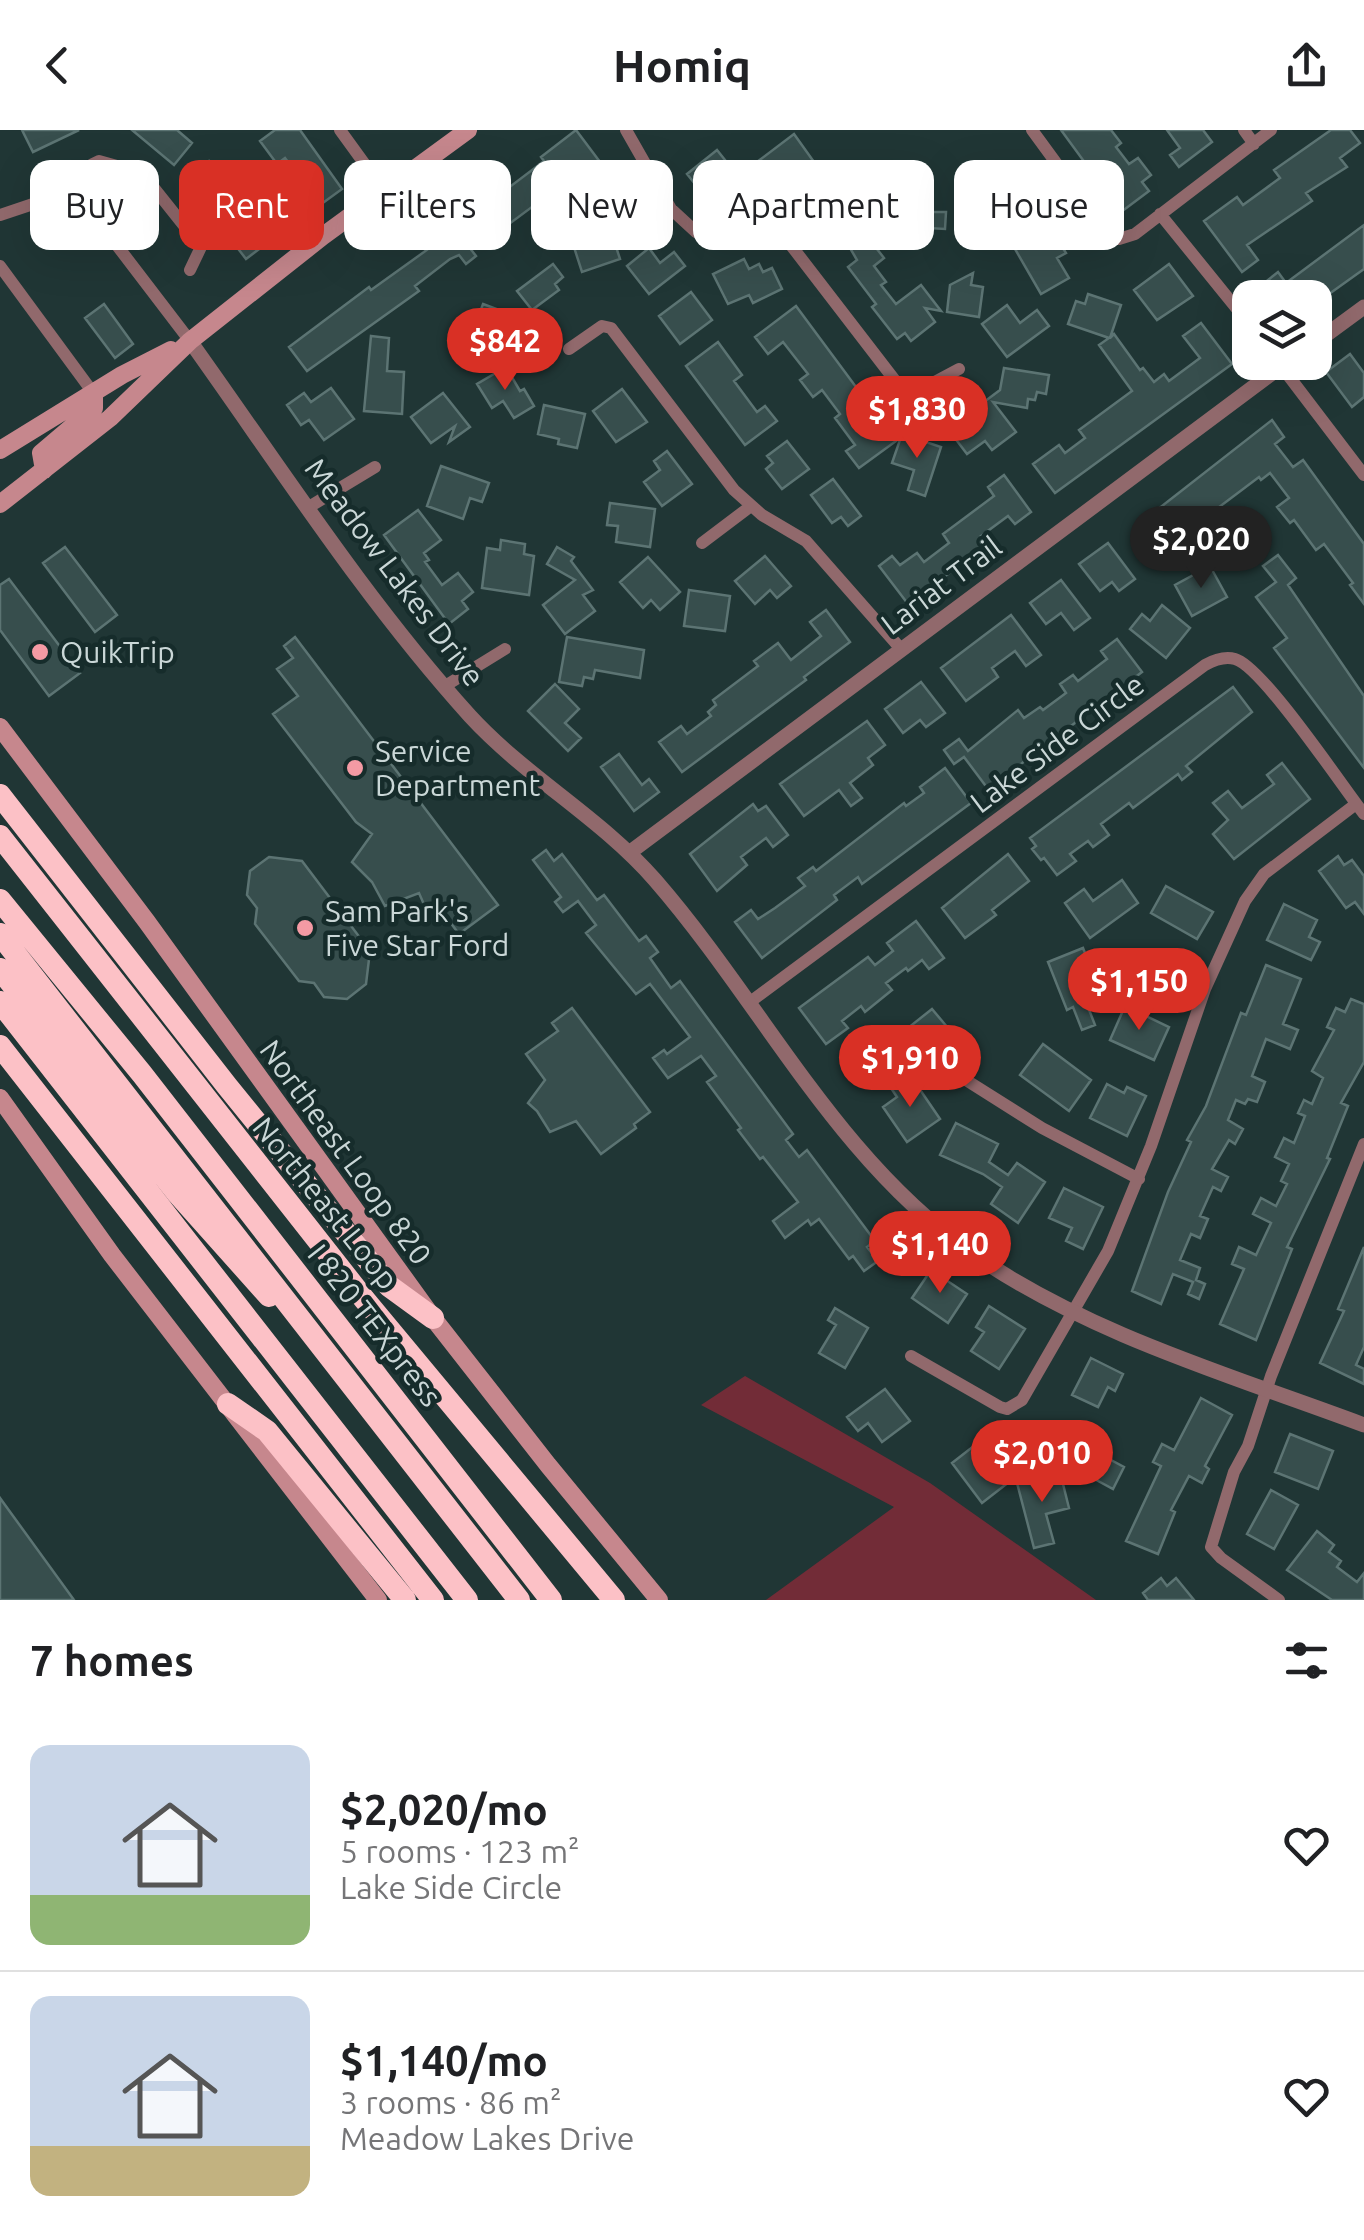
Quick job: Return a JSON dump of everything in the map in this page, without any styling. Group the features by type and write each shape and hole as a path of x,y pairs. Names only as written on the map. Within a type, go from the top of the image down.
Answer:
{"highway":[{"path":"0,795 389,1286 433,1318"},
{"name":"Northeast Loop","path":"0,836 364,1299 614,1600"},
{"name":"I 820 TEXpress","path":"0,900 142,1074 551,1600"},
{"name":"I 820 TEXpress","path":"0,934 519,1600"},
{"path":"0,969 239,1266 323,1346"},
{"path":"0,1002 467,1600"},
{"path":"0,1046 433,1600"},
{"path":"228,1404 267,1432 404,1600"}],"main road":[{"path":"428,160 468,130"},
{"path":"0,504 110,418 190,341 344,221"},
{"path":"0,450 122,375 190,341"},
{"path":"44,470 41,453 94,408 94,394"},
{"name":"Northeast Loop 820","path":"0,727 147,922 433,1318 659,1600"},
{"path":"0,1098 112,1255 378,1600"}],"street":[{"path":"340,130 362,160"},
{"path":"626,130 671,209 693,229"},
{"path":"1032,130 1106,231 1118,240 1135,234 1272,130"},
{"path":"1244,130 1254,144"},
{"path":"159,194 201,247 190,270"},
{"path":"0,215 30,205"},
{"path":"1160,214 1232,303"},
{"path":"120,250 190,341"},
{"path":"795,250 900,387 914,393 960,369"},
{"path":"0,266 94,394"},
{"path":"1332,330 1364,307"},
{"path":"569,349 602,326 611,328 734,490 751,506 806,541 901,649"},
{"name":"Meadow Lakes Drive","path":"190,341 373,598 445,686 473,719 655,880 750,1002 819,1100 880,1174 974,1255 1074,1313 1364,1425"},
{"name":"Lariat Trail","path":"629,853 1261,380"},
{"path":"1294,380 1364,475"},
{"path":"309,507 375,467"},
{"path":"702,543 751,506"},
{"path":"445,686 505,650"},
{"name":"Lake Side Circle","path":"750,1002 1205,664 1218,659 1238,660 1266,686 1360,809"},
{"path":"911,1356 1007,1409 1022,1400 1108,1251 1206,989 1245,902 1264,874 1360,809"},
{"path":"1132,957 1206,989"},
{"path":"958,1075 1042,1128 1138,1179"},
{"path":"1278,1600 1211,1547 1234,1472 1248,1446 1364,1144"}],"shaded area":[{"path":"745,1376 930,1483 1096,1600 766,1600 894,1507 701,1405"}],"building":[{"path":"22,130 79,130 33,152"},
{"path":"132,130 177,130 192,143 174,165"},
{"path":"275,130 300,130 321,160 274,160 260,141"},
{"path":"576,130 598,160 543,160 541,157"},
{"path":"1061,130 1111,130 1121,143 1116,147 1129,164 1138,158 1151,175 1142,182 1149,191 1124,210 1124,160 1083,160"},
{"path":"1167,130 1203,130 1212,142 1179,167 1170,155 1180,148"},
{"path":"1331,130 1350,130 1360,143 1340,158 1347,167 1306,193 1312,201 1247,245 1258,260 1242,272 1204,221 1237,197 1243,205 1280,178 1274,170"},
{"path":"794,134 813,160 760,160"},
{"path":"717,150 725,160 704,160"},
{"path":"324,164 342,189 324,202"},
{"path":"531,171 531,208 511,223 511,186"},
{"path":"934,212 946,212 945,229 934,228"},
{"path":"1364,225 1364,269 1332,292 1332,280 1290,280"},
{"path":"239,250 258,250 246,259"},
{"path":"471,250 476,256 466,264 459,255 450,259 415,286 419,291 307,371 289,347 369,287 371,290 424,252"},
{"path":"575,250 617,250 620,259 582,272"},
{"path":"650,250 660,263 674,252 685,266 649,294 627,266"},
{"path":"851,250 878,250 884,258 874,266 886,282 881,285 896,304 921,285 941,311 925,308 935,322 911,341 905,333 897,339 848,267 857,260"},
{"path":"1016,250 1066,253 1057,258 1069,278 1041,294"},
{"path":"744,259 749,269 759,264 763,272 772,268 782,289 753,303 749,295 728,304 713,274"},
{"path":"553,264 563,277 555,284 559,290 532,310 517,291"},
{"path":"1169,264 1193,296 1157,320 1134,290"},
{"path":"1278,272 1284,280 1268,280"},
{"path":"973,273 971,285 983,287 979,317 947,312 950,285"},
{"path":"691,292 712,320 680,344 659,316"},
{"path":"1088,294 1121,305 1110,338 1114,334 1140,370 1143,368 1154,382 1164,374 1169,381 1200,358 1183,336 1201,323 1232,364 1055,493 1033,464 1059,445 1065,453 1085,438 1079,430 1132,391 1099,345 1109,338 1068,324 1076,301 1085,304"},
{"path":"104,304 133,344 115,358 85,318"},
{"path":"483,304 526,320 513,355 481,343 486,327 476,323"},
{"path":"1007,305 1020,323 1037,310 1049,326 1007,357 982,324"},
{"path":"796,306 896,441 859,468 846,451 855,445 835,418 840,414 822,390 813,397 800,380 808,374 783,342 768,354 755,337"},
{"path":"371,336 389,338 387,371 404,372 402,414 364,411"},
{"path":"718,342 742,375 734,381 757,412 765,406 777,421 745,445 686,366"},
{"path":"1350,354 1364,373 1364,397 1352,407 1332,380 1332,368"},
{"path":"506,367 534,406 514,418 503,401 492,408 477,384"},
{"path":"1004,368 1049,375 1046,394 1037,392 1035,400 1028,399 1027,408 993,402 1016,432 992,450 985,441 967,454 948,429 1000,390"},
{"path":"331,388 354,419 324,440 309,420 301,425 287,405 304,393 311,402"},
{"path":"622,389 647,422 616,442 593,411"},
{"path":"443,393 470,427 449,442 455,426 431,443 411,417"},
{"path":"544,405 585,414 577,448 538,434"},
{"path":"1272,420 1284,437 1275,444 1293,467 1303,460 1364,544 1364,604 1324,544 1316,550 1294,520 1290,523 1277,507 1289,498 1270,473 1261,480 1259,477 1194,526 1196,529 1180,541 1173,533 1155,546 1139,524"},
{"path":"902,434 941,447 925,496 908,490 914,470 892,463"},
{"path":"787,441 809,469 782,489 766,469 773,463 767,456"},
{"path":"667,451 692,484 662,506 644,482 660,470 654,461"},
{"path":"441,466 489,483 482,502 470,498 463,519 427,506"},
{"path":"1004,475 1031,512 1015,524 1008,516 981,536 988,544 908,604 879,566 892,556 900,565 917,553 924,562 949,543 943,534 994,496 988,487"},
{"path":"833,479 861,516 848,526 841,517 832,523 811,495"},
{"path":"610,503 655,509 650,547 616,542 618,526 607,525"},
{"path":"418,510 441,540 424,553 429,560 425,562 442,585 458,573 473,592 462,601 468,609 449,624 384,535"},
{"path":"501,540 525,544 524,554 534,556 529,595 482,588 487,548 500,550"},
{"path":"1108,543 1135,579 1119,591 1112,582 1100,591 1079,564"},
{"path":"65,547 117,615 95,632 43,563"},
{"path":"557,547 574,557 571,561 593,590 583,595 595,611 565,634 543,605 575,580 547,564"},
{"path":"1278,555 1296,578 1288,585 1364,696 1364,768 1274,648 1287,638 1256,597 1276,582 1263,566"},
{"path":"765,556 791,586 777,598 770,590 755,604 735,581"},
{"path":"648,557 680,592 660,610 651,600 643,608 620,582"},
{"path":"1210,566 1227,597 1192,616 1175,585"},
{"name":"QuikTrip","path":"9,579 80,673 49,696 0,630 0,585"},
{"path":"1061,580 1090,618 1074,630 1061,613 1046,624 1030,603"},
{"path":"689,590 730,596 725,631 684,626"},
{"path":"1162,605 1190,628 1166,658 1130,629 1142,614 1150,621"},
{"path":"826,610 850,642 804,677 806,680 682,772 659,742 681,726 687,734 711,716 708,712 716,705 713,700 758,666 754,661 778,643 791,660 821,636 810,622"},
{"path":"1011,615 1041,655 1026,666 1015,651 992,668 998,677 966,701 941,668"},
{"name":"Service Department","path":"295,637 498,905 459,934 435,902 426,909 419,893 385,906 372,882 352,862 372,834 356,822 273,714 298,696 277,669 293,658 284,646"},
{"path":"567,637 644,650 640,678 595,670 593,679 584,677 582,686 559,682"},
{"path":"1117,639 1142,672 988,789 964,757 954,764 944,750 959,739 968,751 1018,710 1024,718 1040,707 1043,710 1066,693 1060,684 1073,675 1078,681 1107,659 1101,651"},
{"path":"921,682 945,713 926,727 920,720 903,733 885,709"},
{"path":"555,684 579,709 565,723 581,738 568,751 528,711"},
{"path":"1233,687 1252,712 1186,766 1192,772 1182,780 1178,774 1133,808 1129,803 1101,824 1109,835 1093,847 1088,841 1070,854 1076,861 1057,875 1044,858 1041,860 1032,849 1036,846 1030,838"},
{"path":"867,721 885,745 868,758 873,765 850,783 862,798 851,806 839,790 804,816 780,784"},
{"path":"619,754 642,785 649,779 659,792 634,811 601,767"},
{"path":"1282,763 1310,799 1234,859 1213,834 1228,820 1213,803 1228,791 1242,808 1274,784 1267,775"},
{"path":"945,768 971,803 862,884 858,877 834,895 837,900 762,958 735,922 751,910 758,919 805,886 798,878 813,867 816,871 904,803 906,806 924,793 920,787"},
{"path":"753,804 758,811 766,806 788,835 773,847 766,838 741,857 747,865 717,891 690,854"},
{"path":"546,850 554,861 562,854 597,900 604,895 639,941 646,936 658,952 650,958 671,988 680,981 793,1134 786,1140 799,1157 807,1150 875,1241 867,1247 878,1261 864,1271 853,1256 849,1259 819,1219 811,1225 808,1220 785,1238 773,1221 798,1202 738,1130 741,1128 707,1082 716,1076 701,1056 668,1078 653,1058 664,1050 667,1054 690,1037 650,984 636,994 586,933 596,925 578,901 563,912 555,902 561,897 533,860"},
{"path":"1008,854 1029,881 992,910 996,915 965,938 942,908"},
{"path":"1338,856 1344,865 1352,860 1364,876 1364,914 1355,902 1346,908 1319,871"},
{"name":"Sam Park's Five Star Ford","path":"269,857 302,861 370,951 366,984 347,999 324,997 314,983 299,981 255,924 257,908 247,895 250,871"},
{"path":"1122,880 1138,903 1090,938 1065,903 1084,889 1093,901"},
{"path":"1166,886 1213,912 1197,939 1151,913"},
{"path":"1284,904 1317,920 1309,937 1320,942 1311,960 1267,940"},
{"path":"916,921 944,958 929,969 922,960 908,971 906,968 886,983 892,990 865,1012 861,1006 842,1021 848,1028 826,1044 799,1008 868,957 875,965 893,951 887,943"},
{"path":"1083,948 1102,996 1086,1002 1095,1025 1082,1030 1073,1007 1067,1010 1048,962"},
{"path":"1266,965 1301,979 1283,1024 1298,1030 1290,1049 1266,1039 1252,1076 1265,1082 1257,1102 1248,1099 1245,1104 1236,1100 1228,1120 1243,1129 1235,1144 1229,1140 1212,1169 1228,1177 1221,1191 1213,1187 1200,1216 1208,1219 1200,1238 1191,1234 1180,1260 1200,1268 1196,1280 1205,1284 1199,1299 1188,1294 1193,1282 1173,1274 1161,1304 1132,1291 1191,1142 1187,1140 1206,1106 1241,1013 1246,1015"},
{"path":"1351,999 1364,1004 1364,1062 1341,1103 1348,1106 1327,1158 1330,1159 1287,1247 1292,1249 1256,1340 1220,1324 1244,1269 1232,1264 1239,1247 1256,1255 1271,1223 1253,1214 1261,1198 1276,1206 1287,1184 1281,1181 1289,1164 1275,1157 1284,1138 1294,1143 1305,1116 1298,1113 1304,1100 1312,1104 1323,1078 1312,1071 1334,1030 1327,1027 1336,1008 1345,1012"},
{"path":"1125,1006 1169,1027 1154,1060 1110,1040"},
{"path":"572,1008 650,1112 634,1124 636,1128 601,1154 576,1121 550,1132 528,1103 545,1080 526,1054 558,1031 552,1023"},
{"path":"932,1009 953,1034 914,1066 893,1040"},
{"path":"1043,1044 1091,1080 1069,1111 1020,1075"},
{"path":"910,1075 940,1119 907,1142 883,1107 897,1097 891,1088"},
{"path":"1107,1084 1124,1093 1127,1087 1146,1096 1127,1136 1090,1118"},
{"path":"956,1123 998,1144 989,1162 1008,1175 1017,1163 1045,1182 1018,1223 991,1204 1002,1187 940,1155"},
{"path":"1064,1188 1103,1207 1083,1249 1066,1241 1072,1228 1049,1218"},
{"path":"1364,1247 1364,1347 1356,1365 1364,1369 1364,1384 1320,1363 1344,1311 1338,1309"},
{"path":"931,1270 967,1294 948,1323 912,1298"},
{"path":"989,1306 1025,1329 999,1369 971,1351 984,1332 976,1327"},
{"path":"835,1308 868,1328 845,1368 819,1353 836,1325 828,1320"},
{"path":"1091,1358 1123,1374 1115,1391 1108,1387 1098,1407 1072,1395"},
{"path":"885,1389 910,1421 882,1442 868,1423 858,1431 847,1417"},
{"path":"1201,1398 1232,1415 1205,1466 1209,1469 1202,1483 1189,1476 1171,1510 1175,1512 1158,1554 1126,1541 1161,1466 1153,1462 1162,1444 1174,1450"},
{"path":"1086,1429 1106,1440 1098,1453 1124,1467 1113,1489 1067,1464"},
{"path":"1290,1434 1333,1451 1318,1489 1275,1472"},
{"path":"979,1442 1009,1482 982,1503 952,1463"},
{"path":"1060,1472 1069,1508 1046,1514 1054,1543 1034,1548 1017,1483"},
{"path":"1271,1490 1298,1505 1274,1549 1247,1534"},
{"path":"0,1498 74,1600 0,1600"},
{"path":"1317,1531 1334,1545 1329,1552 1341,1561 1337,1567 1357,1582 1364,1573 1364,1600 1332,1600 1287,1570"},
{"path":"1161,1578 1167,1586 1176,1578 1194,1600 1148,1600 1143,1593"}],"place":[{"name":"QuikTrip","path":"40,652"},
{"name":"Service Department","path":"355,768"},
{"name":"Sam Park's Five Star Ford","path":"305,928"}]}
